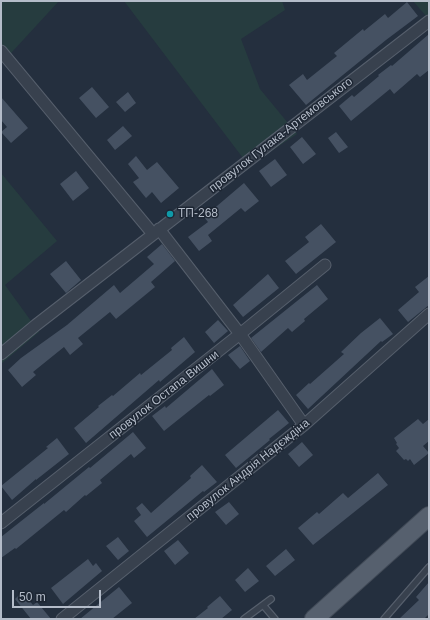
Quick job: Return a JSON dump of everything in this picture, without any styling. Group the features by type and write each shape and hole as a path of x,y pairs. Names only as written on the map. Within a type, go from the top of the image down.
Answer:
{"main road":[{"path":"314,619 429,516"}],"street":[{"name":"провулок Гулака-Артемовського","path":"1,354 429,21"},
{"path":"1,50 156,232 240,334 304,425"},
{"name":"провулок Остапа Вишни","path":"1,523 325,265"},
{"name":"провулок Андрія Надєждіна","path":"62,619 304,425 429,314"}],"lane":[{"path":"384,619 429,567"},
{"path":"244,619 271,599"},
{"path":"263,605 275,619"}],"green space":[{"path":"1,1 59,1 1,64"},
{"path":"124,1 282,1 285,10 241,39 260,89 297,134 249,166"},
{"path":"413,1 429,1 429,14 426,16"},
{"path":"1,173 57,241 5,285 39,332 1,364"}],"building":[{"path":"407,2 418,16 306,105 289,85 303,74 307,80 337,56 334,53 363,29 364,31 385,14 388,18"},
{"path":"429,34 429,70 420,77 417,74 394,94 390,89 351,121 339,106 352,95 354,97 379,76 378,75 391,65 392,66"},
{"path":"92,87 109,107 96,118 79,98"},
{"path":"128,92 136,103 125,112 116,102"},
{"path":"1,97 28,128 11,143 1,132 7,127 1,120"},
{"path":"123,126 132,136 115,150 107,140"},
{"path":"336,132 348,147 339,153 328,138"},
{"path":"302,137 316,154 303,164 290,147"},
{"path":"136,156 147,170 157,162 179,188 161,203 152,192 146,198 133,182 139,178 128,164"},
{"path":"275,159 287,175 271,187 259,171"},
{"path":"76,171 89,188 73,201 60,184"},
{"path":"244,183 259,201 245,212 241,208 208,235 212,241 199,251 188,237 208,222 204,217"},
{"path":"321,224 336,242 296,274 285,261 309,242 305,237"},
{"path":"162,244 175,261 151,282 155,287 116,319 110,312 78,338 83,344 70,355 64,347 33,372 36,375 22,387 8,370 21,358 67,325 114,285 120,293 154,264 147,257"},
{"path":"66,261 81,280 66,293 50,274"},
{"path":"268,274 279,288 243,317 233,305"},
{"path":"429,276 429,305 408,322 398,310 419,292 415,287"},
{"path":"317,285 328,299 304,319 305,321 292,332 288,328 261,352 251,338"},
{"path":"380,318 393,334 382,342 381,341 308,409 296,395 344,354 341,352"},
{"path":"218,320 228,331 214,343 205,332"},
{"path":"184,337 195,352 160,382 159,380 86,443 74,428 99,407 98,406 112,395 113,396 140,373 141,375 172,350 171,348"},
{"path":"240,346 250,361 240,369 228,355"},
{"path":"212,369 224,385 164,431 152,416 165,406 166,408"},
{"path":"278,410 289,423 236,468 225,455"},
{"path":"418,419 423,424 429,419 429,441 423,446 429,453 414,465 410,459 408,461 406,459 404,460 396,451 399,448 394,438"},
{"path":"133,432 146,448 134,458 131,454 100,480 102,483 86,496 85,495 66,512 64,510 16,549 15,548 1,558 1,537 89,467 90,468"},
{"path":"57,438 69,454 36,479 12,500 1,486 48,448 46,447"},
{"path":"302,442 313,455 299,467 288,454"},
{"path":"202,465 217,482 204,492 203,491 147,537 134,521 141,515 136,508 142,503 151,513 191,478 190,476"},
{"path":"378,473 388,485 313,545 298,528 317,512 319,514 343,493 348,498"},
{"path":"229,502 239,514 226,525 215,512"},
{"path":"118,537 129,551 118,560 106,546"},
{"path":"178,540 189,553 175,565 164,551"},
{"path":"286,549 295,560 275,576 266,566"},
{"path":"88,559 93,566 96,563 102,571 63,604 51,588"},
{"path":"248,568 259,581 245,592 235,580"},
{"path":"429,582 429,614 424,619 399,619 419,600 416,597"},
{"path":"119,587 132,603 112,619 80,619"},
{"path":"22,592 33,605 37,602 51,619 31,619 15,599"},
{"path":"220,596 232,610 221,619 194,619 208,608 207,607"}],"place":[{"name":"ТП-268","path":"170,214"}]}
